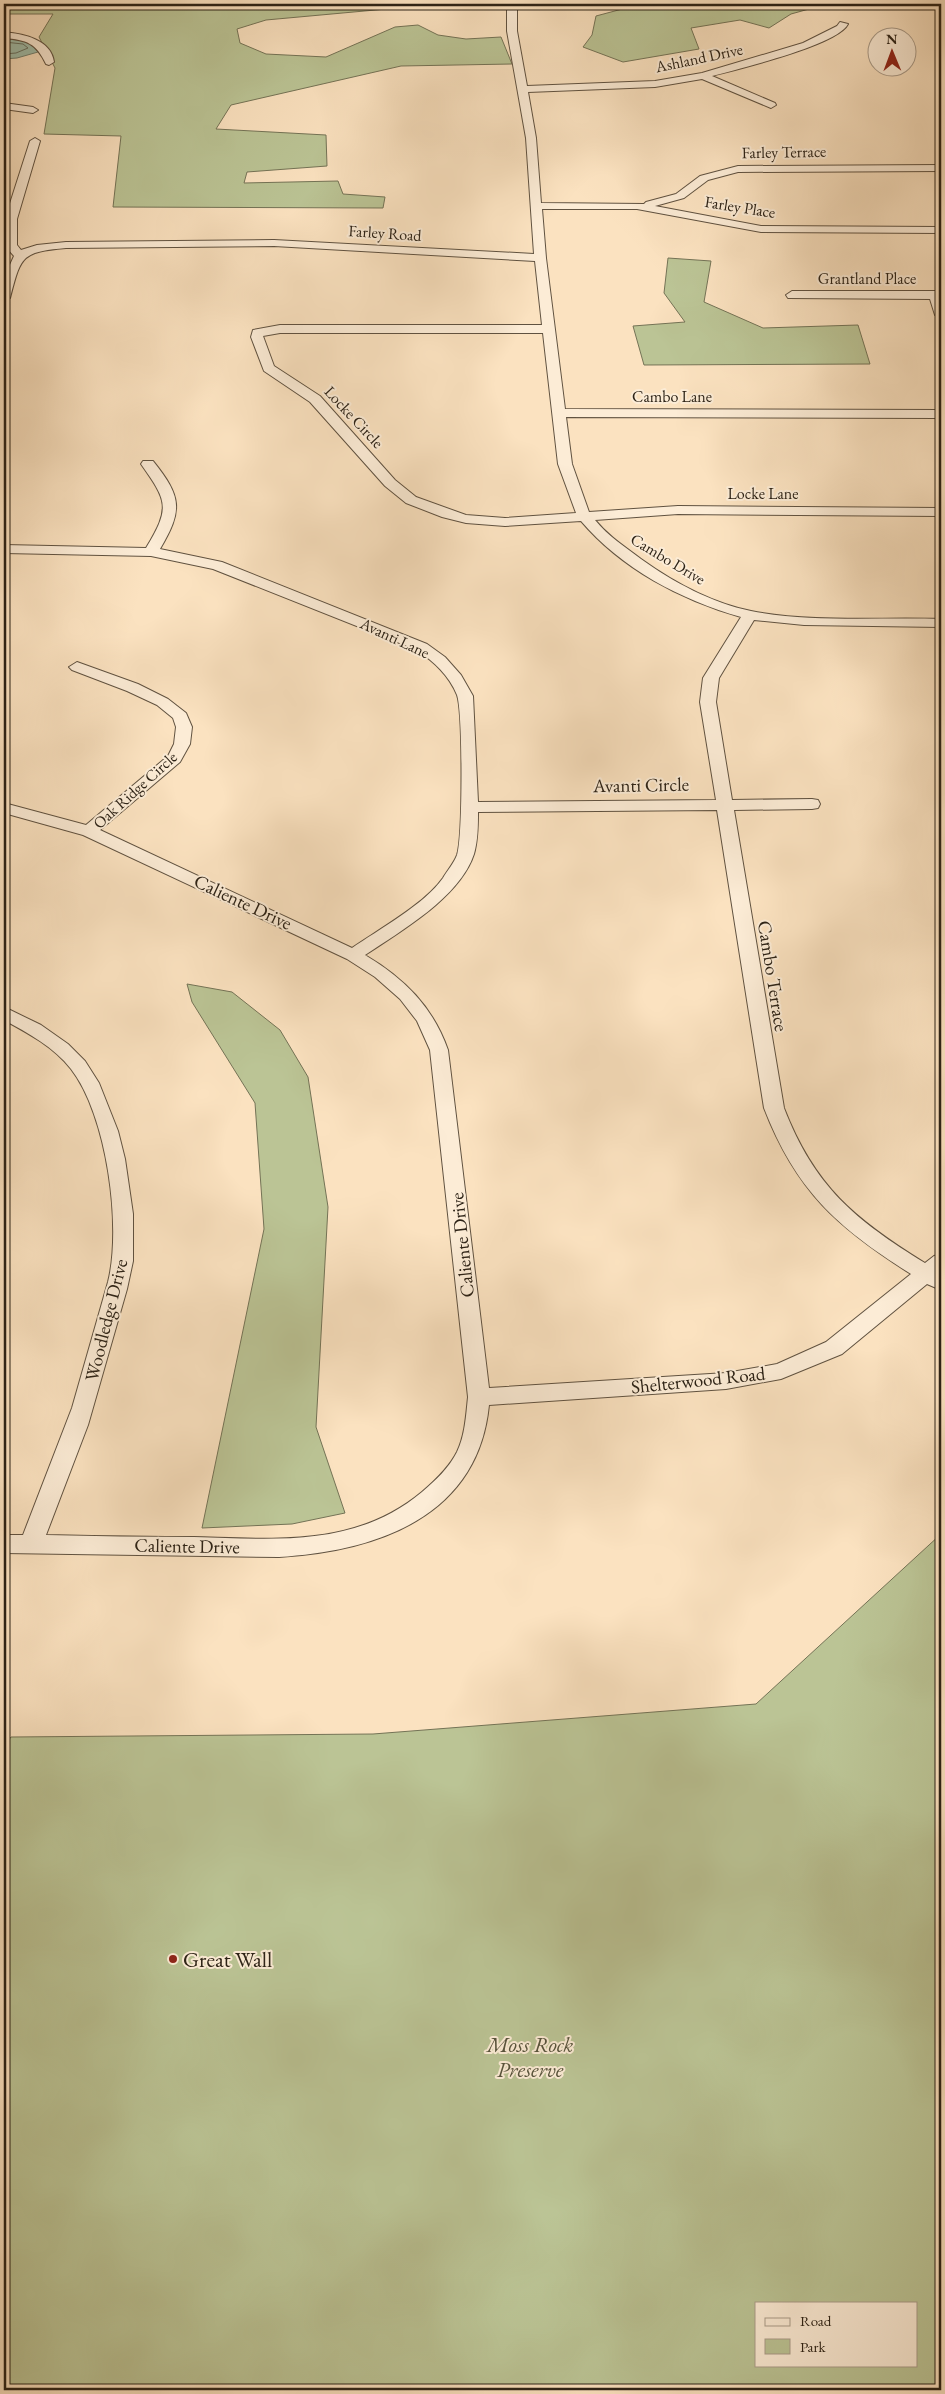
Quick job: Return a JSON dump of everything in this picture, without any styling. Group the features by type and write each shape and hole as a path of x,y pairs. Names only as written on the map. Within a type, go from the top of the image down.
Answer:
{"street":[{"path":"512,4 512,31 531,138 540,258 559,413"},
{"name":"Ashland Drive","path":"522,89 654,84 703,76 806,45 841,28 843,24"},
{"path":"4,35 24,37 34,41 48,54 49,62"},
{"path":"703,76 771,105"},
{"path":"4,106 33,110"},
{"path":"4,298 13,262 18,255 12,249 11,219 35,141"},
{"name":"Farley Terrace","path":"637,206 664,201 686,193 704,178 738,168 941,168"},
{"path":"686,193 688,198 702,213 721,221"},
{"name":"Farley Place","path":"536,206 637,206 773,229 941,230"},
{"name":"Farley Road","path":"18,255 38,248 66,245 211,242 274,243 540,258"},
{"name":"Grantland Place","path":"792,294 938,295"},
{"path":"938,295 941,315"},
{"name":"Locke Circle","path":"548,329 280,329 257,333 257,337 268,368 315,399 390,483 411,500 446,514 487,522 584,516"},
{"name":"Cambo Lane","path":"559,413 941,414"},
{"name":"Cambo Drive","path":"559,413 565,464 584,516 602,538 672,586 697,598 750,615 804,621 941,623"},
{"path":"148,464 166,486 171,504 169,520 151,552"},
{"name":"Locke Lane","path":"584,516 678,510 941,512"},
{"name":"Avanti Lane","path":"4,549 151,552 217,565 422,647 440,660 456,678 465,696 470,807 469,840 464,855 448,883 412,915 354,955"},
{"name":"Cambo Terrace","path":"750,615 716,668 708,688 708,702 723,805 774,1108 782,1132 805,1174 835,1208 853,1224 936,1272"},
{"name":"Oak Ridge Circle","path":"77,667 166,704 180,716 184,737 174,759 89,831"},
{"name":"Avanti Circle","path":"470,807 812,804"},
{"name":"Caliente Drive","path":"4,808 89,831 354,955 374,967 406,993 434,1034 439,1050 479,1397 477,1421 472,1444 450,1480 417,1508 386,1529 318,1546 4,1544"},
{"name":"Woodledge Drive","path":"4,1013 47,1037 64,1050 78,1066 94,1091 103,1114 122,1196 125,1219 122,1264 83,1408 76,1430 38,1522 32,1544"},
{"name":"Shelterwood Road","path":"479,1397 726,1381 781,1371 834,1348 936,1272"}],"green space":[{"path":"4,4 441,4 266,20 237,29 240,43 266,54 326,57 395,27 418,25 438,35 466,39 501,37 512,64 401,66 231,105 216,129 326,135 327,166 247,172 244,183 338,181 343,194 385,197 383,208 113,207 121,136 44,134 55,68 39,37 53,14 4,14"},
{"path":"641,4 827,4 791,14 769,28 740,20 691,28 699,49 623,62 583,47 592,35 596,16"},
{"path":"668,258 711,261 704,302 763,328 858,325 870,364 644,365 633,326 685,322 664,293"},
{"path":"187,984 232,992 280,1030 308,1077 328,1207 316,1427 345,1513 292,1524 202,1528 264,1229 255,1103 192,1002"},
{"name":"Moss Rock Preserve","path":"941,1534 941,2390 4,2390 4,1746 11,1737 373,1734 756,1704"}],"water":[{"path":"4,37 27,39 38,52 17,58 4,59"}],"place":[{"name":"Great Wall","path":"173,1959"}]}
